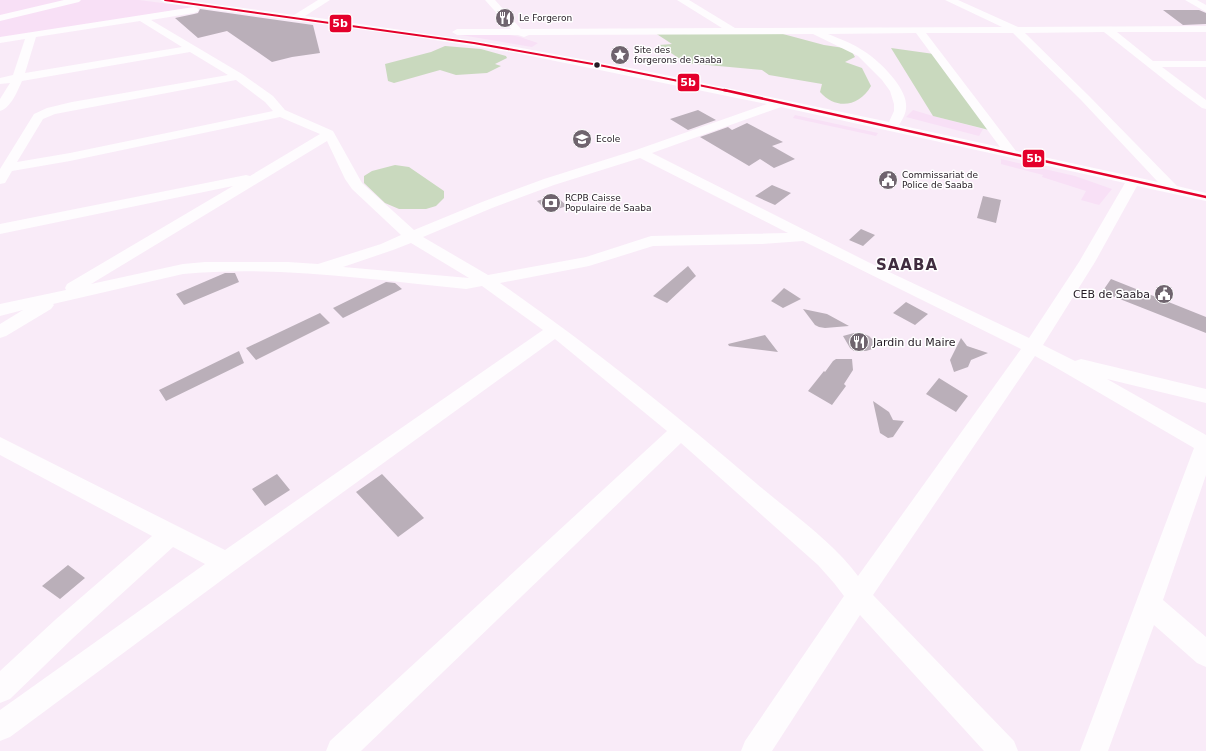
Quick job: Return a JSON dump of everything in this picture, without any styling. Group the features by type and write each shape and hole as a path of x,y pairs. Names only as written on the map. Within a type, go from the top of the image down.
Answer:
{"street":[{"path":"0,18 76,0"},
{"path":"165,0 433,36 564,59 892,127 1206,197"},
{"path":"295,18 325,0"},
{"path":"490,0 518,31 564,59"},
{"path":"682,0 733,30"},
{"path":"950,0 1015,29 1085,98 1172,189"},
{"path":"1190,0 1206,10"},
{"path":"0,40 214,7"},
{"path":"141,18 238,76 268,99 281,113 329,134 357,186 412,237 486,281 555,330 681,431 826,557 843,575 858,596 1004,751"},
{"path":"918,29 1012,154"},
{"path":"1106,29 1206,105"},
{"path":"433,36 451,32 518,31 1206,29"},
{"path":"810,30 860,52 892,83 900,97 901,110 898,119 892,127"},
{"path":"0,107 8,98 18,78 32,35"},
{"path":"0,81 193,48"},
{"path":"1151,64 1206,64"},
{"path":"0,180 38,117 43,114 72,106 238,76"},
{"path":"319,269 412,237 487,205 549,182 641,153 780,103"},
{"path":"8,168 70,157 281,113"},
{"path":"0,332 329,134"},
{"path":"641,153 862,265 1032,346 1206,445 1094,751"},
{"path":"0,229 260,176"},
{"path":"755,751 858,596 1032,346 1087,262 1133,181"},
{"path":"0,310 183,268 288,267 456,283 486,281 589,261 640,244 659,240 762,239 805,236"},
{"path":"0,727 226,563 555,330"},
{"path":"1062,362 1206,396"},
{"path":"340,751 681,431"},
{"path":"0,445 226,563"},
{"path":"0,689 64,629 171,534"},
{"path":"1149,604 1206,654"}],"shaded area":[{"path":"0,0 139,0 193,7 0,40"},
{"path":"458,32 493,32 520,37 538,43 532,47 455,34"},
{"path":"913,110 983,129 979,136 906,117"},
{"path":"795,115 878,133 876,136 793,118"},
{"path":"1001,159 1075,176 1112,189 1099,205 1081,200 1086,191 1042,177 1043,175 1001,164"}],"green space":[{"path":"768,30 824,45 844,48 852,52 855,57 845,62 862,68 871,86 866,93 854,102 840,104 826,98 820,92 822,84 769,75 762,70 686,63 659,45 672,44 652,31"},
{"path":"445,46 481,49 506,56 507,58 495,64 501,66 487,73 456,75 440,70 394,83 388,81 385,64 431,52"},
{"path":"891,48 934,54 989,130 933,116"},
{"path":"395,165 409,167 444,191 444,198 436,206 426,209 399,209 385,203 364,183 364,176 372,171"}],"building":[{"path":"200,9 313,25 320,53 292,57 272,62 227,31 198,38 175,18 198,13"},
{"path":"1163,10 1199,10 1206,13 1206,24 1183,25"},
{"path":"698,110 716,120 688,130 670,119"},
{"path":"747,123 783,142 772,146 795,159 774,168 760,159 749,166 700,137 728,127 732,130"},
{"path":"772,185 791,193 775,205 755,196"},
{"path":"555,195 567,206 548,212 537,201"},
{"path":"983,196 1001,200 996,223 977,218"},
{"path":"861,229 875,235 863,246 849,240"},
{"path":"688,266 696,276 667,303 653,296"},
{"path":"225,273 235,273 239,282 184,305 176,294"},
{"path":"1111,279 1206,317 1206,333 1102,292"},
{"path":"386,282 395,283 402,289 343,318 333,308"},
{"path":"784,288 801,299 783,308 771,301"},
{"path":"906,302 928,314 915,325 893,313"},
{"path":"803,309 827,314 849,326 819,327 815,325"},
{"path":"320,313 330,323 256,360 246,348"},
{"path":"854,333 869,336 876,348 866,351 854,351 850,348 843,336"},
{"path":"765,335 778,352 729,346 728,344"},
{"path":"961,338 967,346 988,353 971,360 968,367 954,372 950,360"},
{"path":"239,351 244,363 166,401 159,390"},
{"path":"836,359 852,359 853,370 844,384 846,386 832,405 808,391"},
{"path":"939,378 968,396 956,412 926,394"},
{"path":"873,401 889,412 893,420 904,421 893,437 888,438 880,433"},
{"path":"277,474 290,490 265,506 252,489"},
{"path":"382,474 424,518 398,537 356,492"},
{"path":"68,565 85,578 60,599 42,586"}],"transit line":[{"name":"5b","path":"165,0 386,29 518,50 604,66 777,101 1206,197"}],"place":[{"name":"Le Forgeron","path":"505,18"},
{"name":"Site des forgerons de Saaba","path":"620,55"},
{"name":"Ecole","path":"582,139"},
{"name":"Commissariat de Police de Saaba","path":"888,180"},
{"name":"RCPB Caisse Populaire de Saaba","path":"551,203"},
{"name":"CEB de Saaba","path":"1164,294"},
{"name":"Jardin du Maire","path":"859,342"}],"district":[{"name":"SAABA","path":"907,265"}]}
